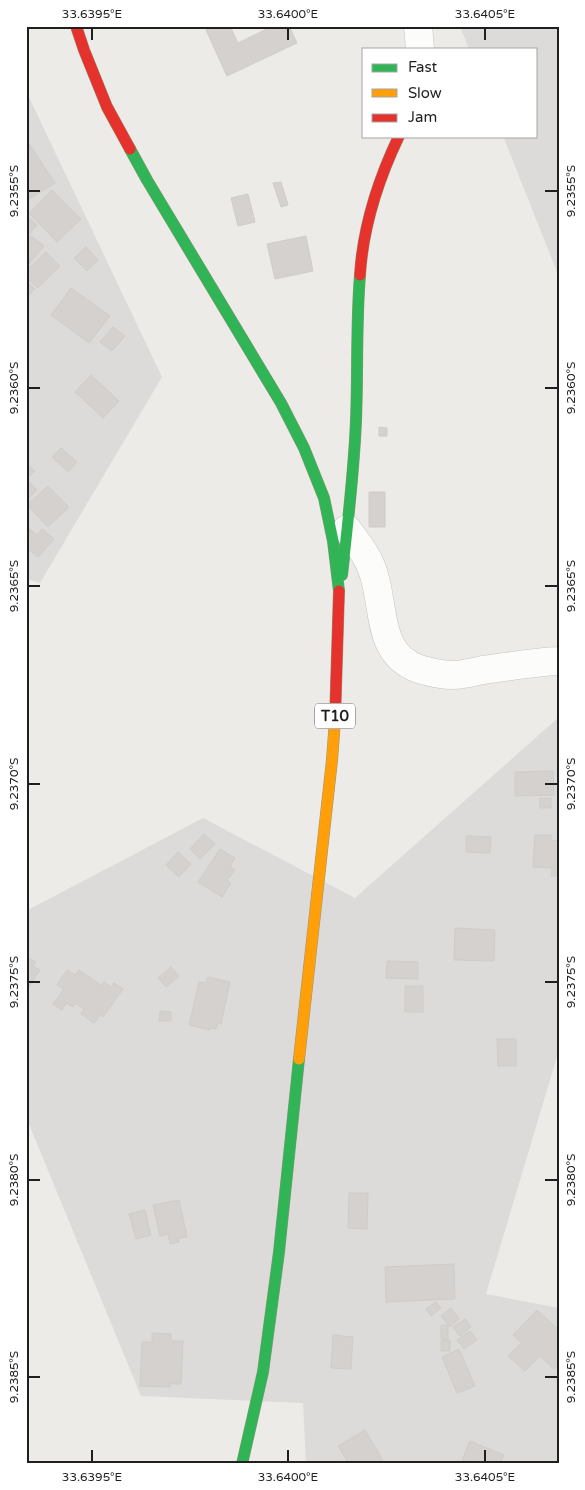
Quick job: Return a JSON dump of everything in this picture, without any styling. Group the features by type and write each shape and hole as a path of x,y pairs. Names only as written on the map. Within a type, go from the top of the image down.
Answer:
{"main road":[{"name":"T10","path":"76,26 107,107 142,172 281,403 304,448 324,498 333,541 340,595 332,760 308,966 279,1252 263,1372 242,1464"},
{"path":"340,595 353,477 356,418 357,316 362,260 369,216 385,166 398,138"}],"street":[{"path":"418,26 420,48"},
{"path":"347,529 367,555 374,575 386,634 391,647 397,656 409,665 426,671 453,675 517,665 559,661"}],"shaded area":[{"path":"460,26 559,26 559,277 504,138 538,138 538,48 469,48"},
{"path":"26,91 162,377 40,583 26,579"},
{"path":"559,717 559,1050 486,1294 559,1308 559,1464 306,1464 303,1403 141,1396 26,1117 26,911 203,818 355,898"}],"building":[{"path":"215,26 230,26 238,43 273,26 289,26 297,43 227,76 206,30"},
{"path":"26,139 55,183 26,201"},
{"path":"281,182 288,205 281,207 273,183"},
{"path":"52,190 81,219 57,242 29,213"},
{"path":"248,194 255,222 238,226 231,198"},
{"path":"26,215 37,225 26,238"},
{"path":"31,236 44,246 29,264 26,262 26,241"},
{"path":"306,236 313,271 275,279 267,244"},
{"path":"86,247 98,260 87,271 74,258"},
{"path":"46,252 60,266 38,288 26,277 26,271"},
{"path":"26,282 35,289 26,298"},
{"path":"71,288 110,316 89,343 51,315"},
{"path":"113,327 125,336 112,351 100,342"},
{"path":"91,375 119,401 103,418 75,392"},
{"path":"379,427 387,428 387,436 379,436"},
{"path":"61,448 77,462 68,472 52,457"},
{"path":"26,463 35,471 26,479"},
{"path":"26,479 37,490 26,501"},
{"path":"48,486 69,507 48,527 27,505"},
{"path":"369,492 385,492 385,527 369,527"},
{"path":"26,526 37,535 42,529 54,539 38,557 26,547"},
{"path":"553,771 554,795 515,796 515,772"},
{"path":"540,798 551,798 551,808 540,808"},
{"path":"204,834 215,844 200,859 190,849"},
{"path":"535,835 551,835 551,840 559,841 559,876 551,876 552,868 533,867"},
{"path":"466,836 491,837 490,853 466,852"},
{"path":"220,849 235,858 230,867 235,870 227,880 231,883 222,897 198,882"},
{"path":"178,852 191,864 179,877 166,865"},
{"path":"455,928 495,930 494,961 454,960"},
{"path":"26,957 36,962 33,966 40,970 26,991"},
{"path":"387,961 418,962 418,979 386,978"},
{"path":"171,967 179,976 166,987 158,978"},
{"path":"67,970 75,975 79,970 102,986 104,982 111,987 114,983 123,989 103,1017 100,1015 94,1023 81,1014 84,1009 75,1003 73,1007 66,1003 62,1010 53,1004 64,989 57,985"},
{"path":"208,977 230,982 221,1024 218,1023 216,1029 211,1028 210,1030 189,1025 199,982 206,983"},
{"path":"405,986 423,986 423,1012 405,1012"},
{"path":"160,1011 171,1012 171,1021 159,1021"},
{"path":"497,1039 516,1039 516,1066 498,1066"},
{"path":"349,1193 368,1193 367,1229 348,1228"},
{"path":"179,1200 187,1237 178,1238 179,1242 170,1244 168,1234 160,1236 153,1205"},
{"path":"145,1210 151,1235 136,1239 129,1214"},
{"path":"454,1264 455,1299 386,1302 385,1267"},
{"path":"436,1302 441,1308 431,1316 426,1309"},
{"path":"451,1308 459,1319 450,1327 441,1316"},
{"path":"537,1310 559,1330 559,1364 554,1369 540,1356 525,1371 508,1356 521,1343 513,1335"},
{"path":"465,1319 471,1327 460,1336 453,1327"},
{"path":"441,1325 448,1325 448,1339 441,1339"},
{"path":"470,1331 477,1340 464,1349 457,1340"},
{"path":"152,1333 171,1334 171,1341 183,1341 181,1384 170,1384 170,1387 140,1386 142,1342 152,1342"},
{"path":"333,1335 353,1337 351,1369 331,1368"},
{"path":"441,1340 450,1340 450,1351 441,1351"},
{"path":"459,1349 475,1386 457,1393 442,1357"},
{"path":"365,1430 385,1464 349,1464 338,1446"},
{"path":"470,1441 504,1455 500,1464 472,1464 462,1460"}],"traffic: fast":[{"path":"130,149 281,403 304,448 324,498 333,541 339,591"},
{"path":"342,575 355,439 360,275"},
{"path":"242,1464 263,1372 279,1252 299,1059"}],"traffic: slow":[{"path":"299,1059 335,720"}],"traffic: jam":[{"path":"76,26 107,107 130,149"},
{"path":"360,275 368,221 384,169 398,138"},
{"path":"335,720 339,591"}]}
